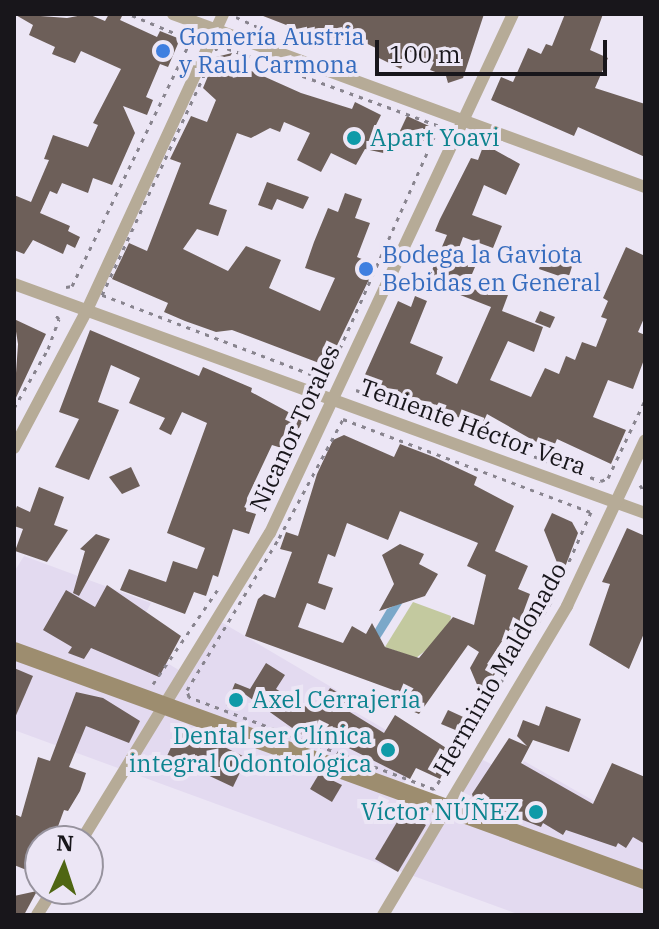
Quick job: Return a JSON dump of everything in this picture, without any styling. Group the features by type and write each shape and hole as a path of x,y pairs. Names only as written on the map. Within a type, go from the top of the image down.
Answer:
{"main road":[{"path":"14,651 645,880"}],"street":[{"path":"173,14 645,187"},
{"path":"14,448 87,310 223,14"},
{"name":"Nicanor Torales","path":"91,825 270,533 513,14"},
{"name":"Teniente Héctor Vera","path":"14,284 645,513"},
{"name":"Herminio Maldonado","path":"383,915 445,805 567,606 645,440"}],"path":[{"path":"54,283 74,286 192,40 129,14"},
{"path":"234,14 238,21 280,37"},
{"path":"214,46 439,126 328,375 321,378 103,299 214,46"},
{"path":"14,408 60,319 43,310"},
{"path":"354,386 601,481 608,478 645,400"},
{"path":"338,420 593,513 551,602 434,789 189,697 187,690 279,538 338,420"},
{"path":"641,493 645,475"},
{"path":"151,685 159,682 224,579"}],"shaded area":[{"path":"24,556 151,603 131,641 182,672 216,619 355,701 350,709 424,752 400,789 445,805 475,756 515,776 524,761 629,821 645,801 645,915 520,915 14,730 14,572"}],"green space":[{"path":"413,602 451,616 449,632 416,658 385,647"}],"water":[{"path":"403,602 379,640 374,631 387,609"}],"building":[{"path":"14,14 67,18 88,14 105,21 109,14 123,14 120,20 157,37 160,31 180,39 168,67 160,64 146,97 153,100 147,115 123,106 135,133 112,185 93,178 88,193 62,183 57,194 50,191 40,213 70,226 68,231 80,237 75,248 67,244 63,254 33,240 24,254 14,250 14,195 31,202 49,160 44,159 53,135 88,147 98,125 93,123 121,69 81,51 75,63 52,54 55,47 29,35 33,25"},
{"path":"258,14 484,14 463,78 448,83 446,76 430,70 434,62 409,51 401,69 375,56 378,49 353,37 348,49"},
{"path":"565,14 603,14 590,50 608,58 595,88 645,104 645,157 578,127 574,136 491,100 501,77 513,82 528,48 541,54 546,44 552,46"},
{"path":"232,53 229,59 236,64 301,93 352,109 355,102 381,115 375,127 396,137 388,154 365,149 356,165 331,153 321,172 297,160 310,133 284,122 280,132 270,128 251,138 237,133 209,204 227,210 218,236 197,229 183,249 228,271 246,246 281,260 269,288 320,311 335,278 305,268 314,242 328,208 338,212 345,193 362,199 355,218 370,223 357,257 376,265 327,366 232,330 216,332 185,321 164,312 168,303 112,279 129,243 147,251 181,163 170,159 191,116 207,122 216,100 203,88 216,57"},
{"path":"407,116 429,126 434,138 431,147 399,133"},
{"path":"484,144 520,164 506,195 484,185 472,215 502,226 493,248 463,237 455,259 475,267 466,288 508,295 502,311 543,327 534,352 508,341 490,380 531,397 545,368 559,374 566,356 575,360 582,342 596,347 607,319 601,317 608,301 603,298 626,247 645,256 645,316 638,332 645,335 645,357 633,389 608,380 593,417 626,430 611,464 557,439 552,451 487,414 482,425 470,422 363,379 398,301 411,307 415,296 427,301 410,343 443,357 436,374 457,384 491,307 427,282 447,235 435,231 471,158 478,160"},
{"path":"267,182 309,197 303,209 277,199 272,210 258,205"},
{"path":"546,247 575,257 568,279 539,269"},
{"path":"540,311 555,317 550,328 535,322"},
{"path":"14,319 46,334 14,402 18,344"},
{"path":"90,330 199,376 203,367 252,388 251,392 303,420 288,450 272,445 247,498 246,511 256,514 249,534 233,529 218,577 213,575 206,596 194,592 185,614 120,590 129,569 166,582 173,561 197,569 205,548 167,533 207,423 182,412 171,435 159,429 165,418 129,403 140,378 111,365 98,402 119,410 89,480 55,467 79,419 59,412"},
{"path":"344,435 394,457 400,444 477,477 474,485 514,506 495,551 528,566 518,589 530,594 516,632 510,629 487,664 497,671 481,694 470,668 479,652 468,645 419,714 400,706 407,695 245,636 258,599 264,594 275,598 292,552 280,549 286,532 298,536 317,474 333,440","holes":["400,511 478,543 467,566 486,575 474,625 453,617 419,658 385,647 372,623 366,634 352,626 343,643 298,627 307,603 325,610 333,588 318,583 328,554 335,557 347,523 388,540"]},
{"path":"131,467 140,486 122,494 109,477"},
{"path":"39,487 64,497 54,525 68,530 47,562 15,551 23,529 14,526 17,506 30,512"},
{"path":"552,513 572,522 578,533 562,575 544,530"},
{"path":"627,528 645,536 645,631 629,669 589,645 610,584 602,582"},
{"path":"96,534 110,539 79,596 73,593 85,551 80,549"},
{"path":"400,544 424,554 419,564 438,574 425,596 379,611 394,584 382,555"},
{"path":"107,585 181,636 159,677 91,648 84,659 68,653 72,647 43,630 66,590 95,607"},
{"path":"266,663 285,675 276,689 315,712 330,688 351,700 345,709 384,733 395,715 454,753 440,779 416,768 410,779 307,727 302,735 246,695 236,709 226,705 235,683 250,689"},
{"path":"14,668 33,676 14,720"},
{"path":"76,692 103,698 140,721 129,743 86,726 69,767 86,773 80,791 68,811 64,810 58,825 24,825 24,869 14,865 14,814 21,817 38,757 50,761"},
{"path":"546,706 581,719 569,752 533,740 521,763 593,804 612,763 645,777 645,844 633,837 626,848 618,843 616,847 566,830 563,835 543,823 541,827 474,801 472,794 509,738 527,746 517,736 523,720 539,726"},
{"path":"448,710 472,721 465,734 441,724"},
{"path":"181,726 247,758 233,787 167,756"},
{"path":"319,774 342,785 332,802 310,789"},
{"path":"403,812 426,825 398,872 375,859"},
{"path":"24,894 24,905 29,905 24,915 14,915 14,896"}],"place":[{"name":"Gomería Austria y Raul Carmona","path":"163,51"},
{"name":"Apart Yoavi","path":"354,138"},
{"name":"Bodega la Gaviota Bebidas en General","path":"366,269"},
{"name":"Axel Cerrajería","path":"236,700"},
{"name":"Dental ser Clínica integral Odontológica","path":"388,750"},
{"name":"Víctor NÚÑEZ","path":"536,812"}]}
